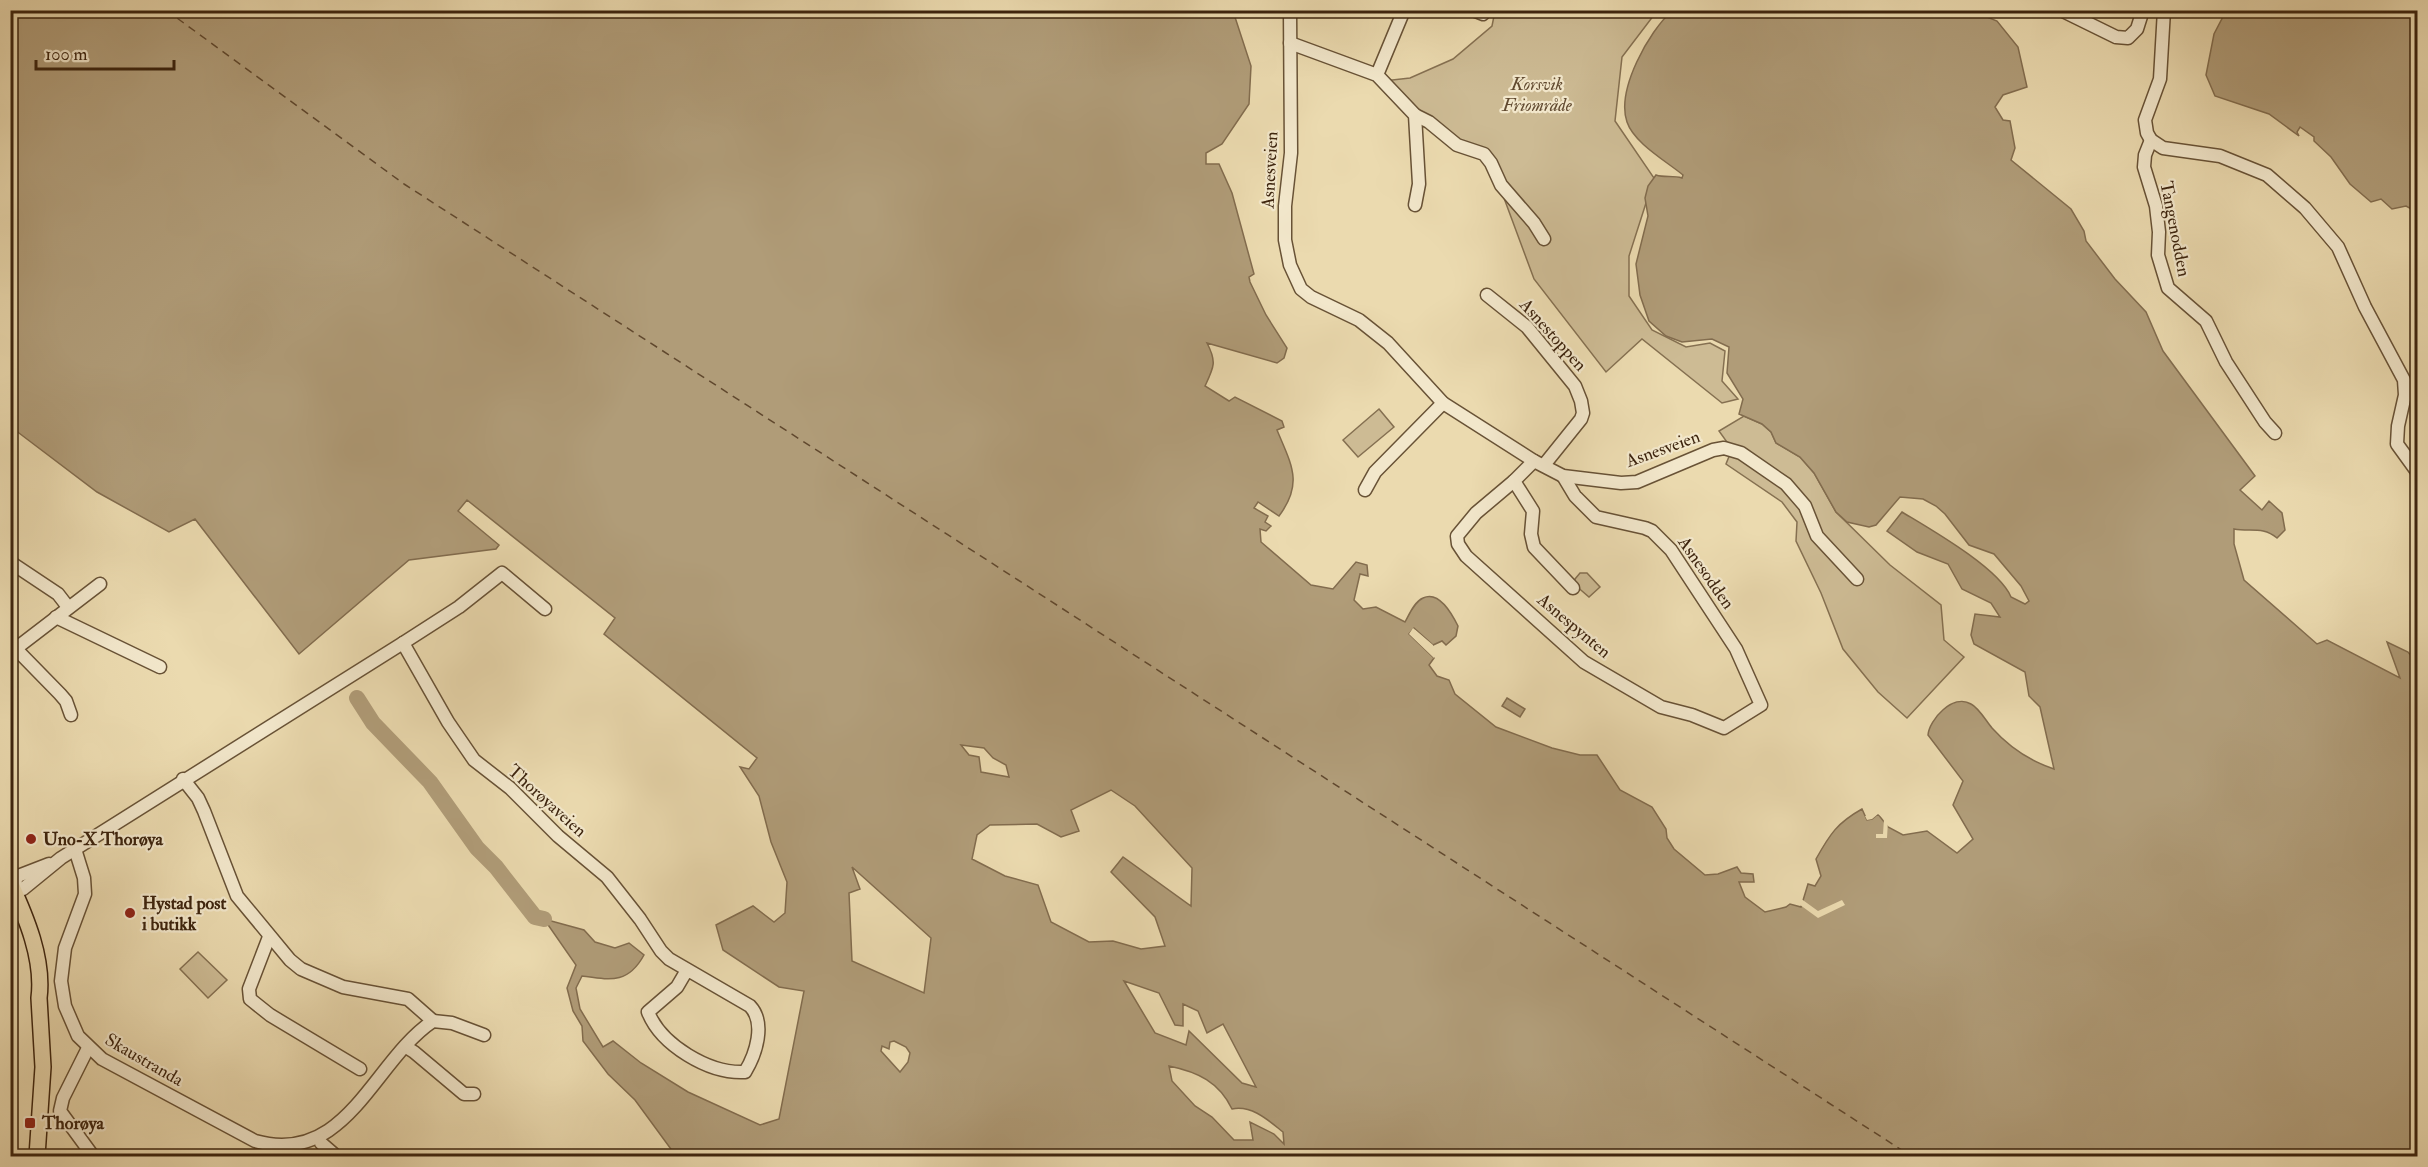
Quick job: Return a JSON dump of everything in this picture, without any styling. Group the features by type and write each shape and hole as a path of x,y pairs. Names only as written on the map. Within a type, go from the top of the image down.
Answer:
{"main road":[{"path":"11,886 32,938 40,987 43,1067 37,1156"},
{"path":"10,906 22,938 39,998"}],"street":[{"name":"Asnesveien","path":"1290,10 1291,153 1285,240 1295,278 1301,288 1311,297 1339,308 1373,330 1443,403 1563,476 1621,483 1636,482 1713,450 1732,449 1775,476 1795,492 1805,506 1817,536 1857,579"},
{"path":"1377,75 1404,10"},
{"path":"2064,12 2116,37 2128,38 2137,29 2143,10"},
{"name":"Tangenodden","path":"2164,10 2160,79 2145,120 2147,133 2151,140 2145,155 2144,167 2156,206 2159,232 2158,255 2168,288 2206,321 2226,362 2263,419 2275,433"},
{"path":"1290,43 1377,75 1415,116 1429,122 1457,145 1484,154 1501,185 1534,223 1544,239"},
{"path":"1415,116 1419,184 1415,204"},
{"path":"2151,140 2163,148 2220,156 2267,175 2305,207 2338,247 2365,307 2404,380 2406,387 2398,426 2397,444 2418,473"},
{"name":"Asnestoppen","path":"1487,295 1527,327 1575,386 1581,401 1583,413 1581,419 1539,463"},
{"path":"1365,490 1375,472 1443,403"},
{"name":"Asnespynten","path":"1539,463 1476,513 1457,536 1458,544 1466,556 1584,662 1661,707 1692,715 1724,728 1761,705"},
{"name":"Asnesodden","path":"1563,476 1575,496 1596,517 1652,531 1671,550 1736,649 1761,705"},
{"name":"Asnespynten","path":"1514,481 1533,511 1531,534 1534,547 1573,588"},
{"path":"10,562 58,594 68,607"},
{"path":"11,886 18,876 53,863 403,643 459,607 502,573 545,609"},
{"path":"71,715 66,701 60,694 13,651 99,584"},
{"path":"56,617 160,667"},
{"name":"Thorøyaveien","path":"403,643 448,722 474,760 510,788 558,836 607,877 640,919 661,951 687,970 750,1006 756,1012 759,1030 746,1072 719,1068 702,1061 665,1038 652,1021 648,1012 677,987 687,970"},
{"path":"183,780 198,798 237,896 268,937 290,960 301,969 344,987 408,999 433,1022 452,1023 484,1035"},
{"name":"Skaustranda","path":"75,849 84,878 85,894 63,956 62,990 70,1022 78,1036 87,1048 116,1067 273,1153 321,1143 333,1135 350,1118 406,1047 423,1028 433,1022"},
{"path":"268,937 249,989 250,999 263,1011 360,1069"},
{"path":"406,1047 464,1094 474,1094"},
{"path":"87,1048 63,1098 60,1111 93,1156"},
{"path":"321,1143 336,1156"}],"green space":[{"name":"Korsvik Friområde","path":"1495,11 1657,11 1622,57 1615,121 1654,178 1629,256 1629,296 1652,330 1686,347 1710,343 1725,351 1722,381 1738,399 1722,403 1642,339 1606,372 1534,279 1491,163 1461,148 1383,81 1410,78 1453,59 1492,26"},
{"path":"1379,409 1394,427 1358,457 1343,440"},
{"path":"1744,416 1762,424 1771,432 1776,443 1800,457 1814,473 1836,512 1890,565 1941,605 1944,640 1964,657 1907,718 1878,692 1843,649 1821,593 1796,541 1797,522 1782,502 1726,464 1732,449 1719,431"},
{"path":"1580,573 1587,573 1600,587 1589,597 1575,585 1575,579"},
{"path":"198,952 227,980 208,998 180,969"}],"shaded area":[{"path":"1970,10 1997,21 2018,47 2027,87 2003,95 1995,107 2003,120 2010,121 2015,148 2011,160 2071,209 2084,231 2086,241 2115,279 2146,312 2163,351 2255,476 2240,490 2262,510 2269,501 2282,513 2285,530 2277,538 2267,532 2234,529 2234,544 2244,580 2317,644 2327,640 2400,678 2387,642 2408,652 2417,663 2417,1156 676,1156 635,1100 608,1074 583,1041 582,1026 573,1011 567,988 576,965 544,919 584,930 595,942 615,948 629,943 644,955 632,971 625,975 610,979 582,976 576,988 580,1009 603,1047 613,1041 641,1063 688,1092 760,1125 779,1119 804,991 779,987 723,950 716,925 753,906 774,922 785,913 787,882 771,842 759,796 740,767 749,769 757,758 604,634 615,618 467,500 458,511 499,545 496,549 409,560 299,654 195,519 169,532 97,492 11,427 10,11 1233,11 1251,66 1249,104 1222,144 1206,153 1206,164 1219,164 1232,193 1254,274 1249,277 1250,282 1266,315 1287,348 1284,358 1277,363 1207,343 1213,364 1205,386 1229,401 1235,397 1282,421 1284,427 1277,430 1290,463 1293,483 1287,504 1279,516 1258,502 1254,508 1268,516 1265,522 1271,526 1266,531 1260,529 1261,542 1311,585 1333,589 1356,562 1367,565 1368,576 1360,574 1354,600 1363,609 1376,607 1405,622 1417,602 1423,598 1429,596 1440,600 1458,626 1456,636 1446,645 1442,641 1433,645 1414,628 1409,634 1434,658 1429,665 1437,676 1449,680 1455,694 1496,727 1552,748 1580,755 1597,755 1620,790 1652,807 1666,829 1667,838 1674,849 1705,875 1718,874 1737,867 1741,873 1753,874 1754,882 1739,882 1745,897 1765,912 1790,904 1801,907 1808,884 1815,886 1821,876 1816,859 1840,824 1862,809 1867,820 1878,814 1888,827 1903,835 1927,831 1957,853 1973,839 1953,805 1963,781 1928,735 1937,716 1950,705 1957,702 1971,704 2013,747 2028,758 2054,769 2040,707 2029,696 2025,672 1974,644 1971,635 1975,614 2000,617 1991,603 1962,589 1948,564 1917,552 1887,531 1902,512 1979,562 2004,586 2011,597 2025,604 2029,601 2021,586 1994,554 1969,545 1945,514 1923,499 1900,497 1876,525 1869,527 1847,522 1836,512 1814,473 1800,457 1776,443 1771,432 1762,424 1739,414 1743,399 1727,373 1729,347 1712,339 1682,342 1666,336 1649,321 1640,295 1636,264 1648,216 1645,198 1648,186 1656,175 1682,178 1683,175 1651,151 1631,130 1625,109 1626,94 1630,78 1645,46 1672,11","holes":["961,745 984,748 993,758 1006,765 1009,777 981,772 979,757 969,755","1111,790 1135,806 1192,868 1191,906 1123,857 1111,872 1155,917 1165,946 1141,949 1113,941 1089,942 1051,922 1038,885 1005,876 972,859 977,835 990,825 1037,824 1061,837 1079,831 1071,810","852,867 931,938 924,993 852,961 849,893 860,889","1124,981 1159,993 1175,1025 1183,1026 1183,1004 1198,1011 1207,1033 1223,1024 1256,1087 1242,1083 1189,1031 1186,1045 1155,1033","894,1041 906,1047 910,1053 908,1062 900,1072 881,1051 882,1046 889,1049 890,1042","1169,1066 1189,1071 1214,1085 1232,1109 1246,1109 1266,1118 1283,1132 1284,1144 1274,1134 1250,1122 1253,1140 1234,1140 1212,1117 1195,1106 1172,1081"]},
{"path":"2250,10 2417,11 2417,212 2406,206 2392,209 2381,199 2371,202 2350,184 2331,157 2314,141 2314,137 2300,127 2297,132 2299,136 2269,114 2215,96 2206,75 2214,34 2226,11 2244,17"},
{"path":"1507,698 1525,709 1520,717 1502,706"}],"pier":[{"path":"1413,628 1433,645 1433,648 1413,634 1434,653 1434,658 1409,634"},
{"path":"1877,811 1888,821 1887,838 1876,838 1876,834 1883,834 1884,819 1878,814 1867,820 1865,816 1870,816"},
{"path":"1800,898 1818,911 1842,900 1845,905 1818,918 1796,902 1799,903"}],"waterway":[{"path":"357,698 373,723 430,782 477,848 496,867 535,917 544,919"}],"ferry route":[{"path":"166,10 404,184 1911,1156"}],"place":[{"name":"Uno-X Thorøya","path":"31,839"},
{"name":"Hystad post i butikk","path":"130,913"},
{"name":"Thorøya","path":"30,1123"}]}
